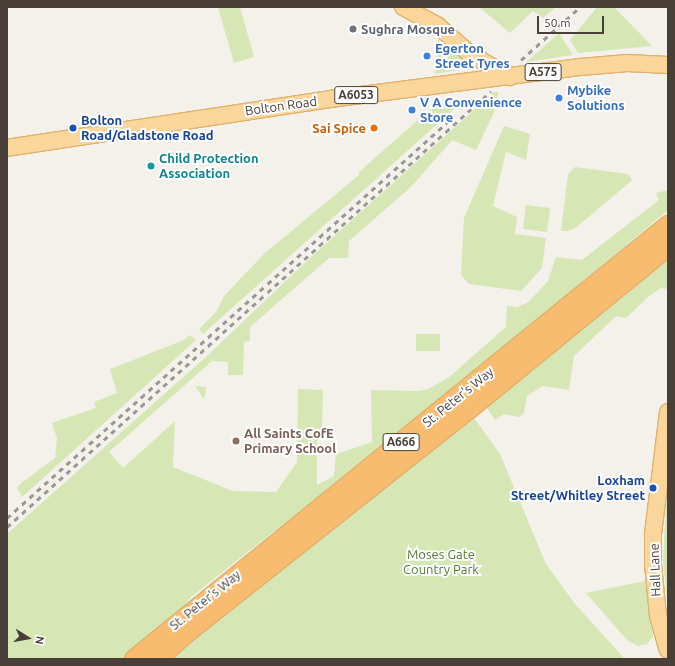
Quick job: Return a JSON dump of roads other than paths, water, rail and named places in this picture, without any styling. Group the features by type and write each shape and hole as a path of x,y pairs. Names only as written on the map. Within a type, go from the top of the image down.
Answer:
{"highway":[{"name":"St. Peter's Way","path":"134,659 668,225"},
{"name":"St. Peter's Way","path":"156,659 186,632 475,403 668,245"}],"main road":[{"name":"A575","path":"403,7 438,26 470,53 509,77"},
{"path":"470,53 476,68 472,80"},
{"name":"A575","path":"627,63 668,54"},
{"name":"A575","path":"627,63 668,65"},
{"name":"Bolton Road","path":"7,148 330,99 472,80 627,63"},
{"name":"Hall Lane","path":"668,412 653,535 654,590 658,616 668,650"}],"railway":[{"path":"521,60 580,7"},
{"path":"7,527 491,91"},
{"path":"7,518 452,118"}],"place":[{"name":"Sughra Mosque","path":"353,29"},
{"name":"Egerton Street Tyres","path":"427,56"},
{"name":"Mybike Solutions","path":"559,98"},
{"name":"V A Convenience Store","path":"412,110"},
{"name":"Bolton Road/Gladstone Road","path":"73,128"},
{"name":"Sai Spice","path":"374,128"},
{"name":"Child Protection Association","path":"151,166"},
{"name":"All Saints CofE Primary School","path":"236,441"},
{"name":"Loxham Street/Whitley Street","path":"653,488"}],"park label":[{"name":"Moses Gate Country Park","path":"441,562"}]}
